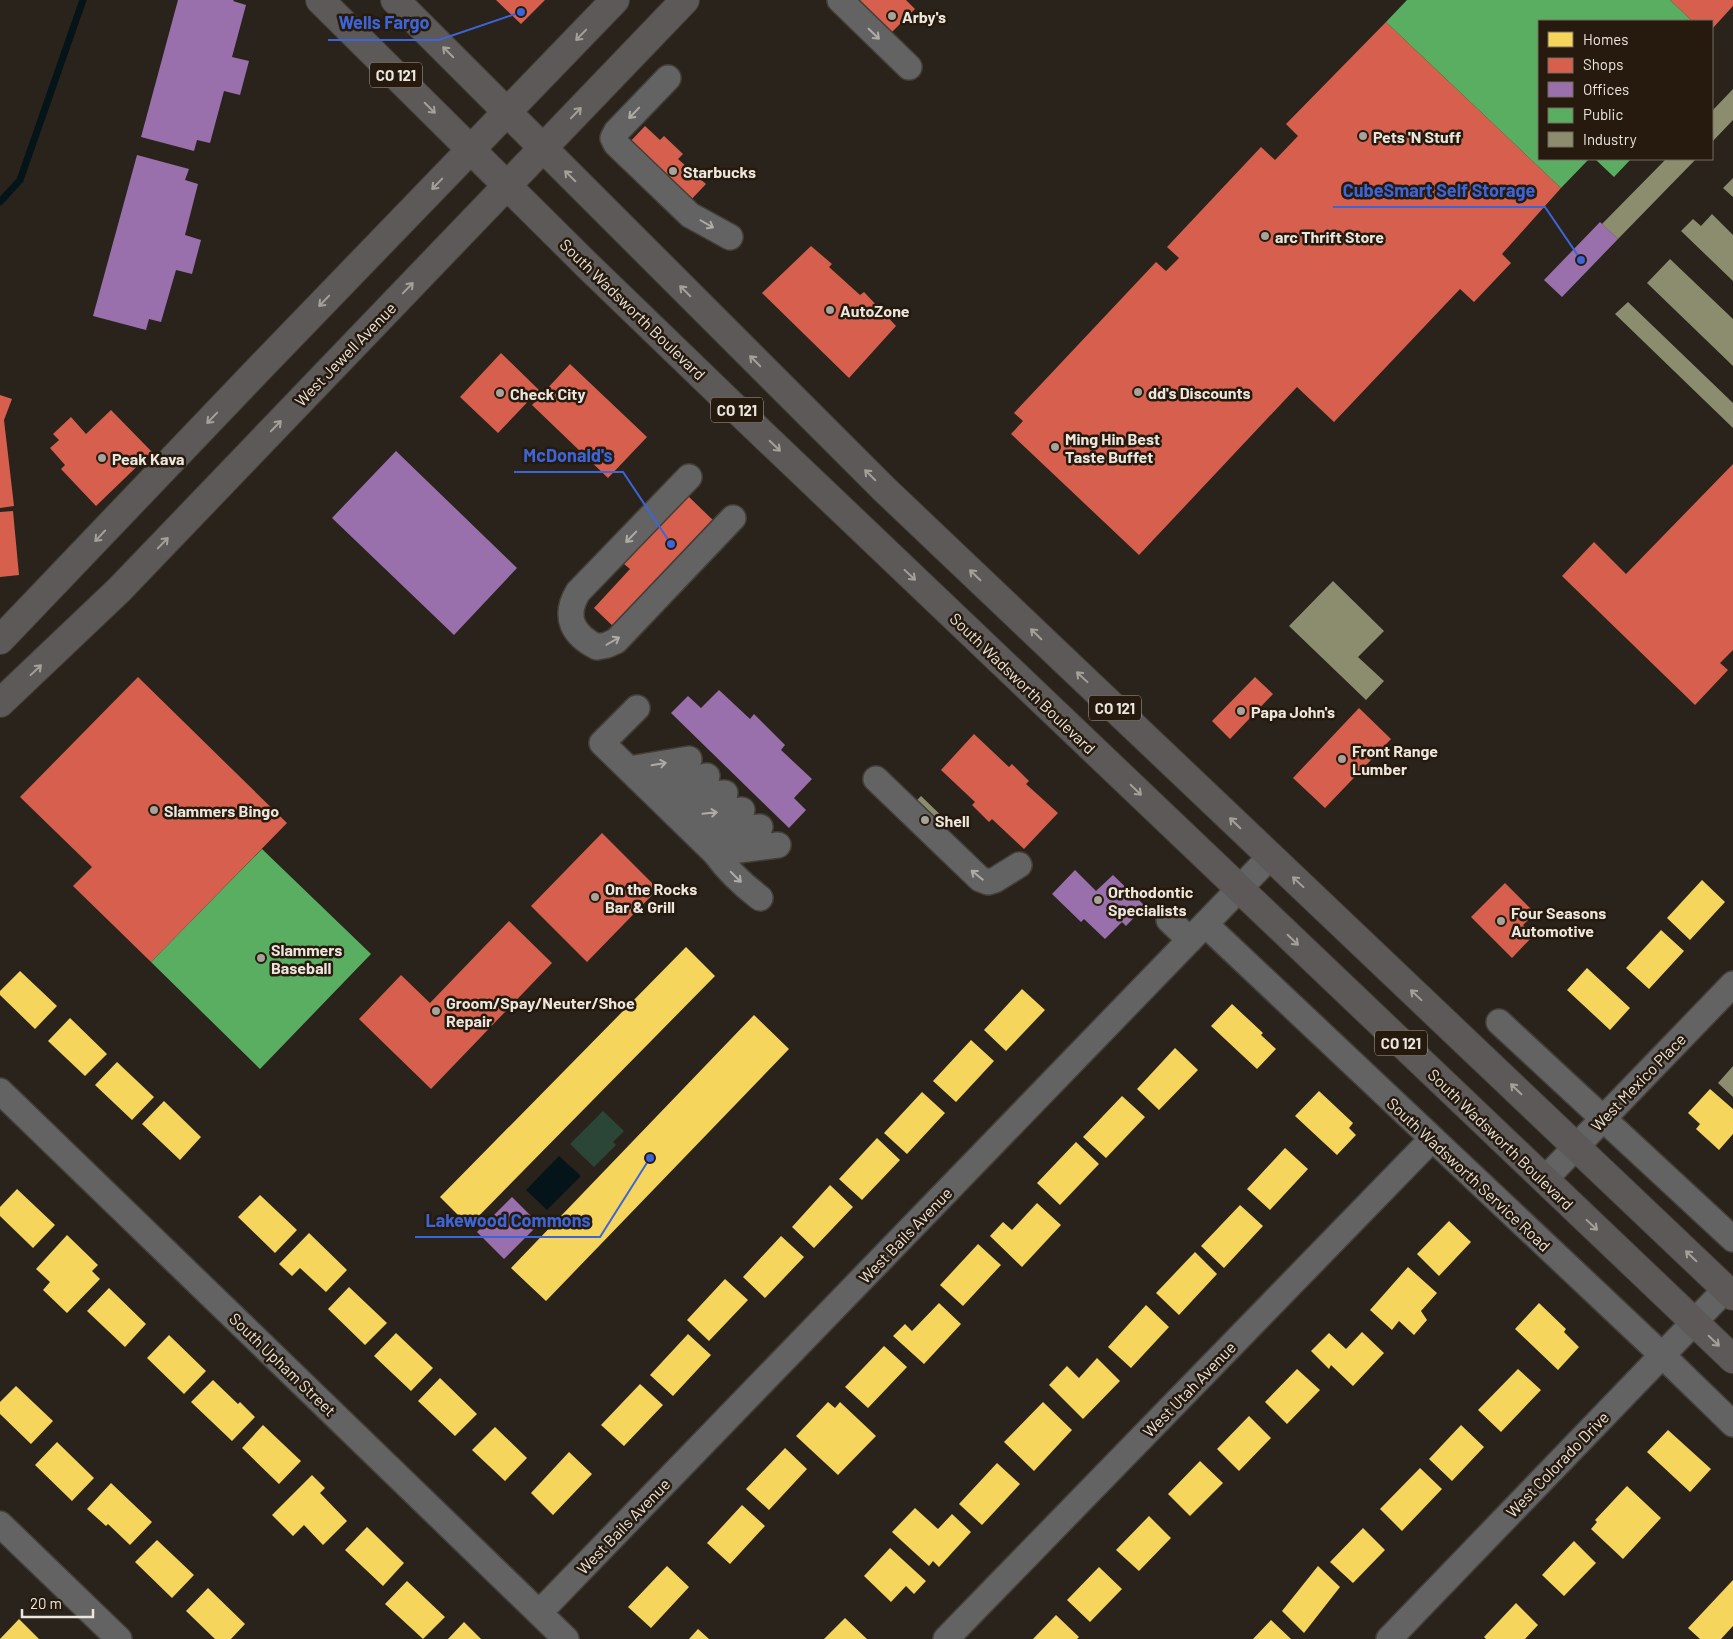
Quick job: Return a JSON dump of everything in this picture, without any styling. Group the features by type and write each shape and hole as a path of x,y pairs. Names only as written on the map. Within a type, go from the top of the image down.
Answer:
{"main road":[{"name":"South Wadsworth Boulevard","path":"320,0 589,267 739,412 1733,1359"},
{"name":"CO 121","path":"395,0 884,489 1729,1293"},
{"path":"0,640 615,0"},
{"name":"West Jewell Avenue","path":"0,703 119,590 685,0"}],"street":[{"path":"840,0 909,68"},
{"path":"668,78 612,138 690,215 730,237"},
{"path":"689,477 578,592 572,602 570,611 571,620 581,637 597,647 616,641 733,518"},
{"path":"637,708 602,743 715,853 726,868 760,898"},
{"path":"654,793 689,759"},
{"path":"876,779 980,879 988,882 995,880 1019,865"},
{"path":"654,793 716,785"},
{"path":"654,793 742,810"},
{"path":"696,834 760,827"},
{"path":"715,853 778,845"},
{"name":"West Bails Avenue","path":"539,1613 1270,856"},
{"name":"South Wadsworth Service Road","path":"1168,920 1197,932 1432,1139 1662,1354 1733,1424"},
{"name":"West Mexico Place","path":"1544,1180 1733,984"},
{"path":"1499,1022 1733,1239"},
{"name":"South Upham Street","path":"0,1091 566,1639"},
{"name":"West Utah Avenue","path":"946,1639 1432,1139"},
{"name":"West Colorado Drive","path":"1389,1639 1662,1354 1729,1293"},
{"path":"0,1524 119,1639"}],"green space":[{"path":"603,1111 624,1131 613,1142 616,1145 594,1167 570,1144"}],"shaded area":[{"path":"559,1156 581,1176 547,1210 526,1190"}],"building: Homes":[{"path":"1702,880 1725,902 1690,940 1667,918"},
{"path":"1661,930 1684,951 1649,989 1626,968"},
{"path":"686,947 715,976 469,1226 440,1197"},
{"path":"1587,968 1630,1008 1610,1030 1567,990"},
{"path":"20,971 57,1006 35,1029 0,995 0,991"},
{"path":"1022,989 1045,1010 1006,1051 984,1030"},
{"path":"1232,1004 1263,1033 1261,1035 1276,1049 1257,1069 1211,1026"},
{"path":"754,1015 789,1049 546,1301 511,1268"},
{"path":"70,1018 107,1054 85,1076 48,1041"},
{"path":"971,1040 994,1061 956,1102 933,1081"},
{"path":"1175,1048 1198,1070 1159,1110 1137,1089"},
{"path":"117,1062 154,1097 132,1120 95,1085"},
{"path":"1710,1089 1733,1109 1733,1134 1719,1150 1696,1129 1700,1124 1688,1113"},
{"path":"1319,1091 1353,1123 1349,1128 1356,1135 1337,1155 1295,1116"},
{"path":"922,1092 945,1113 907,1154 884,1133"},
{"path":"1122,1096 1145,1117 1106,1158 1083,1137"},
{"path":"164,1101 201,1137 180,1160 142,1124"},
{"path":"877,1138 900,1160 862,1200 839,1179"},
{"path":"1076,1142 1099,1164 1060,1205 1037,1183"},
{"path":"1285,1148 1308,1169 1270,1210 1247,1189"},
{"path":"830,1185 853,1207 814,1248 792,1227"},
{"path":"17,1189 55,1225 33,1248 0,1216 0,1207"},
{"path":"260,1195 297,1230 275,1253 238,1217"},
{"path":"1037,1203 1061,1225 1022,1267 990,1236 1003,1222 1012,1230"},
{"path":"1240,1205 1263,1226 1224,1268 1201,1246"},
{"path":"1449,1221 1471,1242 1439,1276 1417,1254"},
{"path":"309,1233 347,1270 326,1292 300,1268 292,1276 279,1264"},
{"path":"67,1235 98,1265 92,1271 100,1279 67,1313 43,1290 50,1282 36,1269"},
{"path":"781,1236 804,1257 765,1298 743,1277"},
{"path":"978,1244 1001,1265 963,1306 940,1285"},
{"path":"1195,1252 1217,1274 1179,1315 1156,1293"},
{"path":"1408,1267 1437,1293 1421,1311 1427,1320 1414,1335 1399,1321 1392,1330 1370,1310"},
{"path":"725,1279 748,1300 709,1341 687,1320"},
{"path":"349,1287 387,1323 365,1345 328,1309"},
{"path":"109,1288 146,1324 125,1347 87,1311"},
{"path":"939,1303 961,1324 924,1364 893,1336 905,1324 912,1331"},
{"path":"1539,1303 1566,1329 1564,1332 1579,1347 1558,1370 1515,1329"},
{"path":"1146,1305 1169,1327 1131,1368 1108,1347"},
{"path":"1362,1332 1384,1353 1353,1386 1331,1365 1329,1369 1311,1351 1329,1333 1346,1349"},
{"path":"396,1333 433,1368 411,1391 374,1356"},
{"path":"688,1334 711,1355 673,1396 650,1375"},
{"path":"169,1335 206,1371 184,1394 147,1358"},
{"path":"884,1346 907,1367 868,1408 845,1387"},
{"path":"1097,1358 1120,1381 1083,1419 1049,1385 1067,1366 1079,1378"},
{"path":"1297,1369 1320,1390 1287,1424 1265,1402"},
{"path":"1518,1369 1541,1390 1501,1432 1478,1410"},
{"path":"440,1378 477,1414 455,1436 418,1401"},
{"path":"213,1380 255,1417 232,1441 191,1402"},
{"path":"640,1384 663,1405 624,1446 601,1425"},
{"path":"16,1386 53,1421 31,1444 0,1414 0,1402"},
{"path":"828,1402 835,1408 840,1402 876,1436 838,1475 796,1436"},
{"path":"1043,1402 1072,1430 1034,1471 1004,1442"},
{"path":"1249,1416 1271,1438 1239,1471 1217,1449"},
{"path":"263,1425 301,1461 279,1484 242,1448"},
{"path":"1461,1425 1484,1447 1452,1481 1429,1459"},
{"path":"495,1427 527,1458 505,1481 472,1450"},
{"path":"1668,1430 1711,1469 1690,1492 1647,1452"},
{"path":"57,1442 94,1478 72,1501 35,1465"},
{"path":"785,1448 807,1469 769,1510 746,1489"},
{"path":"569,1452 592,1474 553,1515 531,1493"},
{"path":"1200,1461 1223,1483 1190,1516 1168,1494"},
{"path":"997,1463 1020,1484 982,1525 959,1504"},
{"path":"1420,1468 1442,1489 1402,1531 1380,1509"},
{"path":"312,1475 325,1488 320,1493 347,1521 323,1545 304,1525 293,1536 272,1515"},
{"path":"111,1483 152,1522 130,1545 108,1524 106,1526 87,1509"},
{"path":"1627,1486 1661,1518 1623,1559 1591,1529 1597,1522 1595,1520"},
{"path":"742,1505 765,1526 730,1564 707,1543"},
{"path":"915,1508 938,1529 952,1514 971,1532 939,1567 933,1561 929,1566 892,1532"},
{"path":"1149,1516 1171,1538 1139,1571 1116,1550"},
{"path":"367,1527 404,1563 383,1586 345,1550"},
{"path":"1363,1528 1385,1550 1353,1583 1330,1562"},
{"path":"157,1540 194,1575 172,1598 135,1562"},
{"path":"1574,1541 1596,1563 1564,1596 1542,1575"},
{"path":"890,1548 926,1581 914,1594 906,1586 891,1602 864,1576"},
{"path":"667,1566 689,1587 651,1628 628,1607"},
{"path":"1318,1566 1340,1587 1304,1633 1282,1611"},
{"path":"1099,1567 1122,1589 1090,1622 1067,1600"},
{"path":"1733,1580 1733,1626 1721,1639 1700,1639 1688,1628"},
{"path":"407,1581 445,1617 423,1639 385,1604"},
{"path":"208,1588 245,1624 231,1639 215,1639 186,1611"},
{"path":"1516,1603 1538,1625 1525,1639 1486,1639 1484,1637"},
{"path":"1056,1615 1079,1637 1077,1639 1033,1639"},
{"path":"845,1618 867,1639 824,1639"},
{"path":"19,1619 39,1639 0,1639"},
{"path":"1271,1620 1291,1639 1253,1639"},
{"path":"464,1622 481,1639 448,1639"},
{"path":"698,1629 709,1639 689,1639"}],"building: Shops":[{"path":"496,0 545,0 521,24"},
{"name":"Arby's","path":"850,0 906,0 915,9 892,32 873,14 868,18"},
{"path":"1670,0 1733,0 1733,6 1713,28 1713,20 1691,20"},
{"path":"1386,22 1561,188 1502,254 1511,263 1474,302 1460,289 1334,422 1297,387 1139,555 1011,434 1023,421 1014,413 1156,262 1166,271 1179,258 1167,247 1261,147 1275,160 1298,136 1286,124"},
{"name":"Starbucks","path":"645,126 660,140 664,136 683,154 678,159 706,184 687,204 626,146"},
{"name":"AutoZone","path":"811,246 832,264 829,267 860,295 864,292 896,326 849,378 762,293"},
{"name":"Check City","path":"501,353 539,390 498,433 460,397"},
{"path":"570,364 647,437 608,478 532,405"},
{"path":"0,395 12,399 4,420 14,506 0,508"},
{"path":"111,410 152,452 96,506 61,469 65,465 50,448 59,440 53,434 71,417 86,434"},
{"path":"1733,464 1733,650 1720,663 1728,670 1695,705 1562,576 1594,542 1626,574"},
{"path":"688,496 717,524 617,630 594,608 630,569 624,564"},
{"path":"13,511 19,575 0,577 0,512"},
{"name":"Slammers Bingo","path":"138,677 287,823 151,962 73,886 92,867 20,797"},
{"path":"1255,677 1273,694 1230,739 1212,721"},
{"name":"Front Range Lumber","path":"1359,708 1391,739 1325,808 1293,778"},
{"name":"Shell","path":"974,734 1009,767 1012,764 1029,781 1026,784 1058,813 1024,849 992,819 989,822 972,805 975,802 941,770"},
{"name":"On the Rocks Bar & Grill","path":"602,833 658,889 587,962 531,906"},
{"name":"Four Seasons Automotive","path":"1505,883 1535,913 1523,925 1533,936 1512,958 1471,917"},
{"name":"Groom/Spay/Neuter/Shoe Repair","path":"509,921 552,963 431,1089 359,1019 401,975 430,1003"}],"building: Offices":[{"path":"178,0 234,0 246,5 232,57 249,61 240,95 224,91 210,143 197,140 194,151 141,137"},
{"path":"137,155 189,169 185,180 198,184 185,235 201,240 192,274 176,270 161,322 149,319 146,330 93,316"},
{"path":"1600,222 1618,239 1562,297 1544,280"},
{"path":"396,451 517,568 454,635 332,518"},
{"path":"719,690 750,719 754,714 785,745 781,750 812,779 794,798 806,810 789,828 671,713 688,696 701,708"},
{"name":"Orthodontic Specialists","path":"1075,870 1096,891 1113,875 1145,906 1126,926 1122,922 1105,939 1084,919 1081,922 1052,894"},
{"path":"512,1197 539,1224 504,1259 477,1232"}],"building: Public":[{"path":"1407,0 1670,0 1691,20 1538,20 1538,160 1588,160 1561,188 1386,22"},
{"path":"1596,160 1630,160 1614,177"},
{"name":"Slammers Baseball","path":"262,849 371,954 260,1069 151,962"}],"building: Industry":[{"path":"1733,89 1733,120 1713,141 1713,110"},
{"path":"1665,160 1695,160 1618,239 1602,224"},
{"path":"1733,178 1733,197 1723,188"},
{"path":"1712,214 1733,235 1733,281 1681,231 1693,219 1701,226"},
{"path":"1670,259 1733,319 1733,366 1647,283"},
{"path":"1628,302 1733,403 1733,428 1615,314"},
{"path":"1333,581 1384,631 1358,657 1384,681 1366,700 1289,626"},
{"name":"Shell","path":"921,796 948,822 928,843 901,817"},
{"path":"1733,1066 1733,1097 1718,1083"}],"waterway":[{"path":"0,202 20,180 83,0"}],"place":[{"name":"Wells Fargo","path":"521,12"},
{"name":"Arby's","path":"892,16"},
{"name":"Pets 'N Stuff","path":"1363,136"},
{"name":"Starbucks","path":"673,171"},
{"name":"arc Thrift Store","path":"1265,236"},
{"name":"CubeSmart Self Storage","path":"1581,260"},
{"name":"AutoZone","path":"830,310"},
{"name":"dd's Discounts","path":"1138,392"},
{"name":"Check City","path":"500,393"},
{"name":"Ming Hin Best Taste Buffet","path":"1055,447"},
{"name":"Peak Kava","path":"102,458"},
{"name":"McDonald's","path":"671,544"},
{"name":"Papa John's","path":"1241,711"},
{"name":"Front Range Lumber","path":"1342,759"},
{"name":"Slammers Bingo","path":"154,810"},
{"name":"Shell","path":"925,820"},
{"name":"On the Rocks Bar & Grill","path":"595,897"},
{"name":"Orthodontic Specialists","path":"1098,900"},
{"name":"Four Seasons Automotive","path":"1501,921"},
{"name":"Slammers Baseball","path":"261,958"},
{"name":"Groom/Spay/Neuter/Shoe Repair","path":"436,1011"},
{"name":"Lakewood Commons","path":"650,1158"}]}
